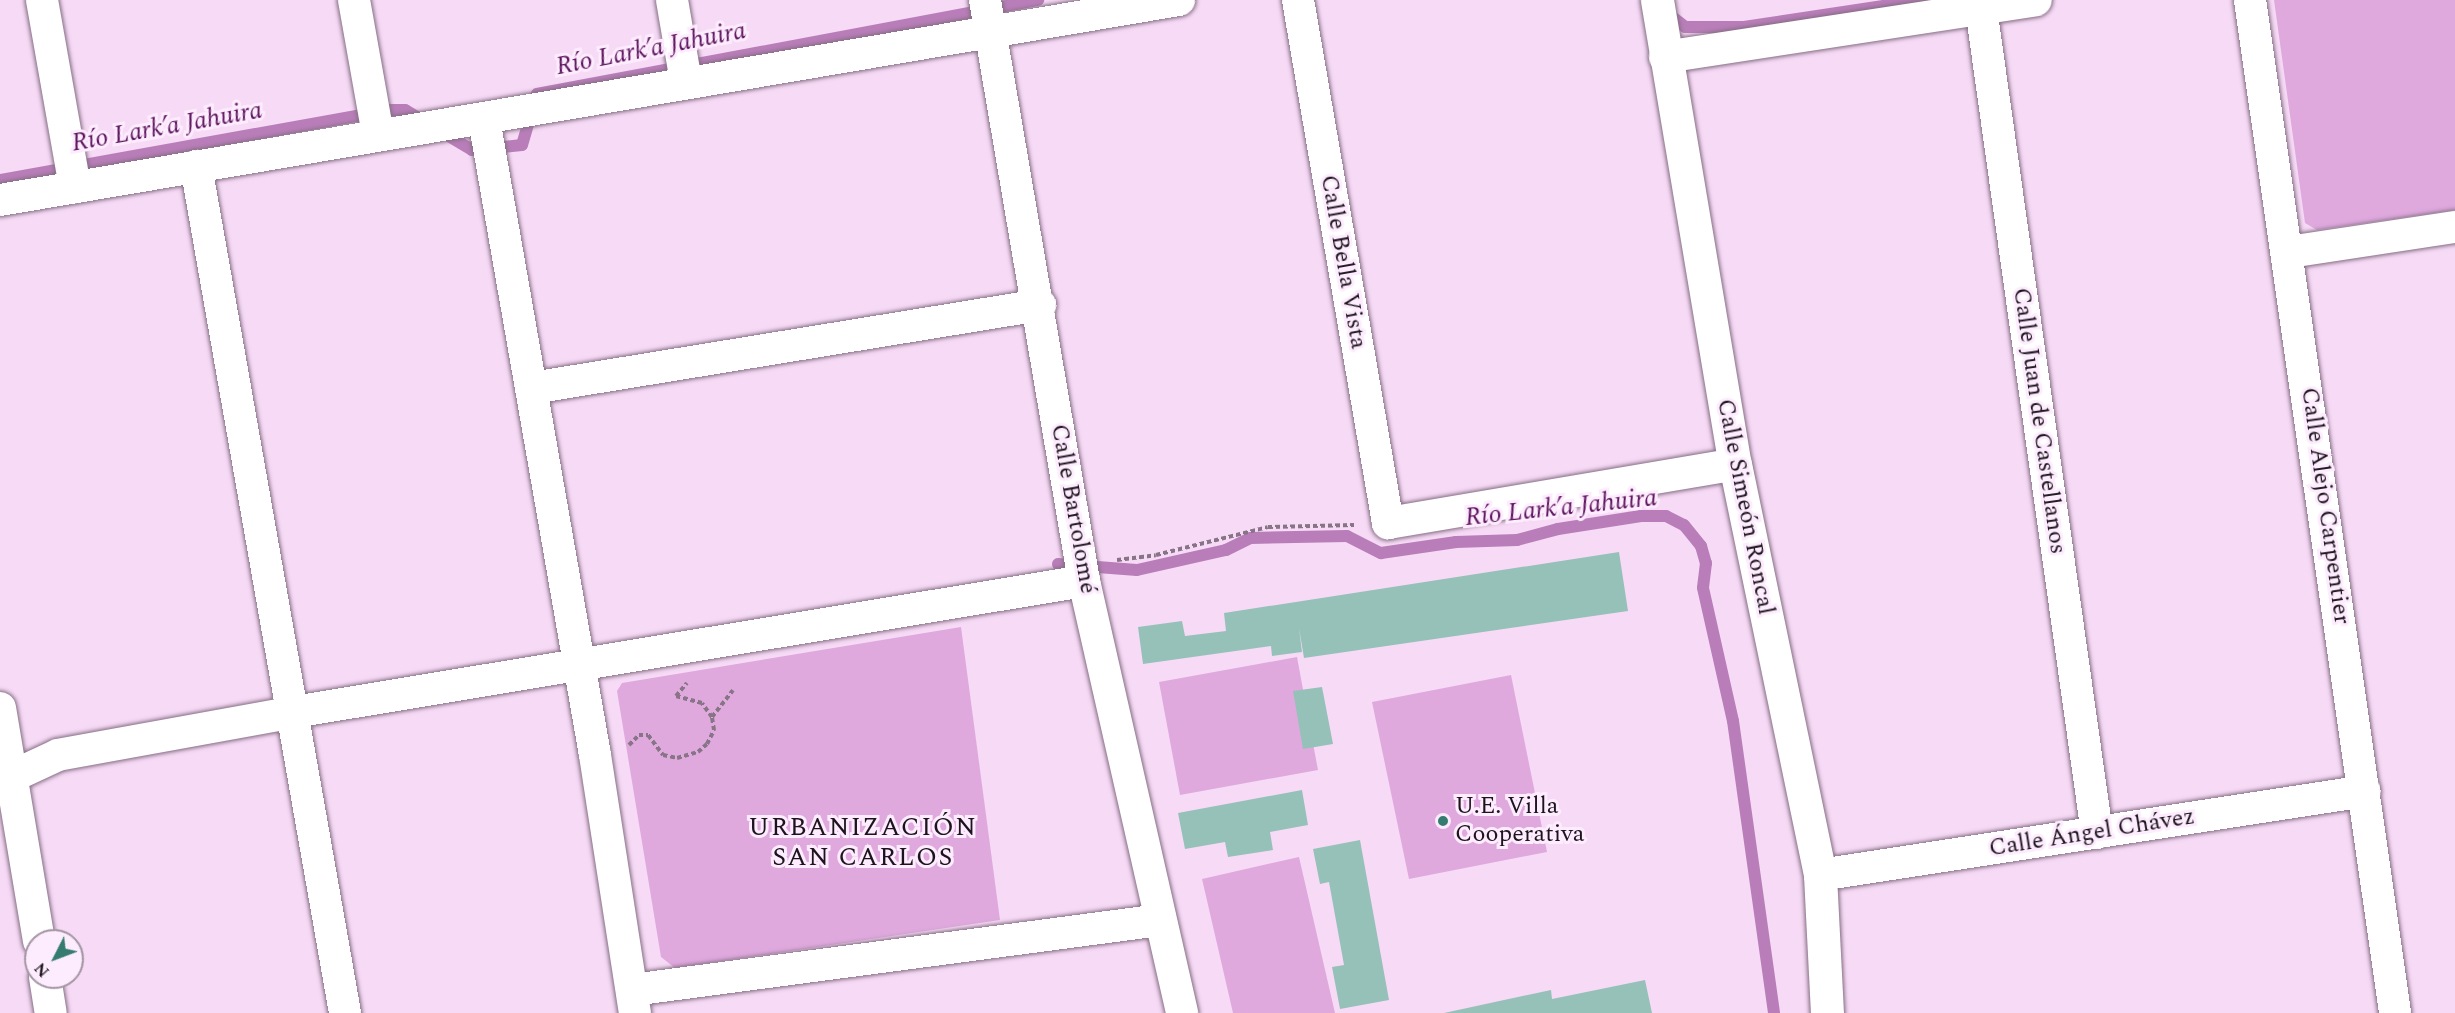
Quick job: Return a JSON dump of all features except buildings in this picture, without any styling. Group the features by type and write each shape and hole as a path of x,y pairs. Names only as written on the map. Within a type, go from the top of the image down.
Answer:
{"street":[{"path":"42,0 75,187"},
{"path":"354,0 378,135"},
{"path":"672,0 686,82"},
{"name":"Calle Bartolomé","path":"985,0 1040,305 1084,581 1182,1013"},
{"path":"0,200 1179,0"},
{"name":"Calle Bella Vista","path":"1298,0 1388,524"},
{"name":"Calle Simeón Roncal","path":"1656,0 1735,464 1820,875 1827,1013"},
{"path":"1665,57 2036,0"},
{"name":"Calle Alejo Carpentier","path":"2250,0 2289,252 2395,1013"},
{"name":"Calle Juan de Castellanos","path":"1981,8 2097,833"},
{"path":"484,119 595,755 634,1002 1160,920"},
{"path":"196,166 294,712 345,1013"},
{"path":"2289,252 2455,227"},
{"path":"532,388 1040,305"},
{"path":"1388,524 1735,464"},
{"path":"6,779 58,755 294,712 1084,581"},
{"path":"0,708 6,779 37,929"},
{"name":"Calle Ángel Chávez","path":"1820,875 2365,791"},
{"path":"47,989 51,1013"}],"path":[{"path":"1077,544 1100,557 1120,560 1156,555 1268,527 1388,524"},
{"path":"595,755 627,749 639,735 648,735 663,755 687,757 707,744 714,730 712,717 702,703 676,696 697,672 693,645"},
{"path":"712,717 733,690"}],"shaded area":[{"path":"2274,0 2455,0 2455,210 2317,230 2305,223"},
{"path":"961,627 1000,920 675,968 661,957 617,691 622,683"},
{"path":"1297,657 1318,770 1180,795 1159,682"},
{"path":"1511,675 1547,852 1409,879 1372,702"},
{"path":"1299,857 1335,1013 1233,1013 1202,879"}],"waterway":[{"name":"Río Lark’a Jahuira","path":"0,180 390,110 405,110 472,150 522,145 537,94 1038,0"},
{"name":"Río Lark’a Jahuira","path":"1666,12 1685,27 1744,27 1922,0"},
{"name":"Río Lark’a Jahuira","path":"1058,564 1137,570 1226,550 1251,538 1347,536 1381,553 1456,542 1517,540 1558,529 1641,516 1666,516 1684,525 1701,546 1706,563 1703,588 1733,721 1774,1013"}],"place":[{"name":"U.E. Villa Cooperativa","path":"1443,821"}],"district":[{"name":"URBANIZACIÓN SAN CARLOS","path":"863,843"}]}
